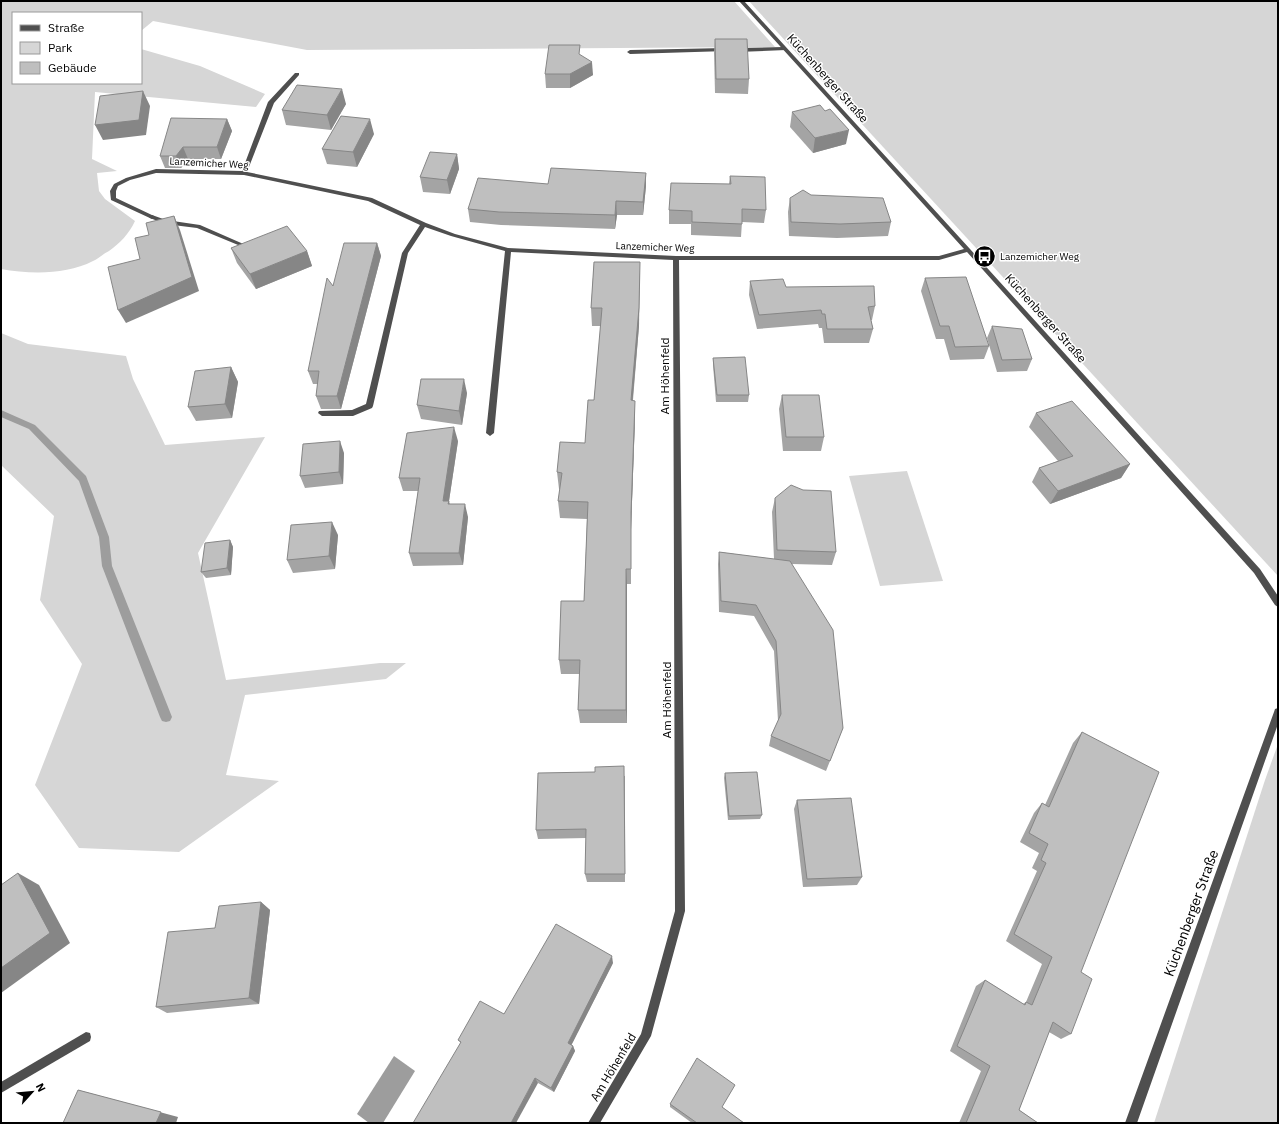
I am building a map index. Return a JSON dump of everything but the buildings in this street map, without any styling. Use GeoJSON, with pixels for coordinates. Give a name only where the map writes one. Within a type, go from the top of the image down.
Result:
{"type":"FeatureCollection","features":[{"type":"Feature","properties":{"kind":"street","name":"Küchenberger Straße"},"geometry":{"type":"LineString","coordinates":[[742,1],[784,50],[968,250],[1257,571],[1278,603]]}},
{"type":"Feature","properties":{"kind":"street"},"geometry":{"type":"LineString","coordinates":[[630,52],[784,50]]}},
{"type":"Feature","properties":{"kind":"street"},"geometry":{"type":"LineString","coordinates":[[244,173],[271,102],[297,74]]}},
{"type":"Feature","properties":{"kind":"street","name":"Lanzemicher Weg"},"geometry":{"type":"LineString","coordinates":[[245,246],[198,226],[165,222],[113,199],[116,185],[128,179],[156,171],[244,173],[370,199],[452,235],[508,250],[676,258],[938,258],[968,250]]}},
{"type":"Feature","properties":{"kind":"street"},"geometry":{"type":"LineString","coordinates":[[322,413],[353,413],[369,406],[405,253],[424,224]]}},
{"type":"Feature","properties":{"kind":"street"},"geometry":{"type":"LineString","coordinates":[[490,432],[508,250]]}},
{"type":"Feature","properties":{"kind":"street","name":"Am Höhenfeld"},"geometry":{"type":"LineString","coordinates":[[594,1123],[646,1036],[680,911],[676,258]]}},
{"type":"Feature","properties":{"kind":"street","name":"Küchenberger Straße"},"geometry":{"type":"LineString","coordinates":[[1131,1123],[1278,712]]}},
{"type":"Feature","properties":{"kind":"street"},"geometry":{"type":"LineString","coordinates":[[1,1088],[86,1037]]}},
{"type":"Feature","properties":{"kind":"green space"},"geometry":{"type":"Polygon","coordinates":[[[1,1],[734,1],[775,47],[307,50],[153,21],[142,30],[142,12],[12,12],[12,84],[142,84],[142,49],[200,66],[265,94],[256,107],[95,92],[92,159],[117,171],[97,173],[99,191],[105,199],[135,221],[127,234],[109,251],[82,266],[48,272],[24,272],[1,269],[1,1]]]}},
{"type":"Feature","properties":{"kind":"green space"},"geometry":{"type":"Polygon","coordinates":[[[749,1],[1278,1],[1278,576],[757,10],[749,1]]]}},
{"type":"Feature","properties":{"kind":"green space"},"geometry":{"type":"Polygon","coordinates":[[[1,333],[28,344],[126,356],[133,379],[165,445],[265,437],[198,553],[226,680],[380,663],[406,663],[386,679],[245,695],[226,775],[279,781],[179,852],[79,848],[35,785],[82,664],[40,600],[54,516],[1,465],[1,333]]]}},
{"type":"Feature","properties":{"kind":"green space"},"geometry":{"type":"Polygon","coordinates":[[[907,471],[943,581],[880,586],[849,476],[907,471]]]}},
{"type":"Feature","properties":{"kind":"green space"},"geometry":{"type":"Polygon","coordinates":[[[1278,744],[1278,1123],[1154,1123],[1265,780],[1278,744]]]}},
{"type":"Feature","properties":{"kind":"shaded area"},"geometry":{"type":"Polygon","coordinates":[[[394,1056],[415,1071],[383,1123],[369,1123],[357,1114],[394,1056]]]}},
{"type":"Feature","properties":{"kind":"waterway"},"geometry":{"type":"LineString","coordinates":[[1,413],[32,427],[83,479],[104,537],[107,566],[166,717]]}},
{"type":"Feature","properties":{"kind":"place","name":"Lanzemicher Weg"},"geometry":{"type":"Point","coordinates":[985,256]}}]}
